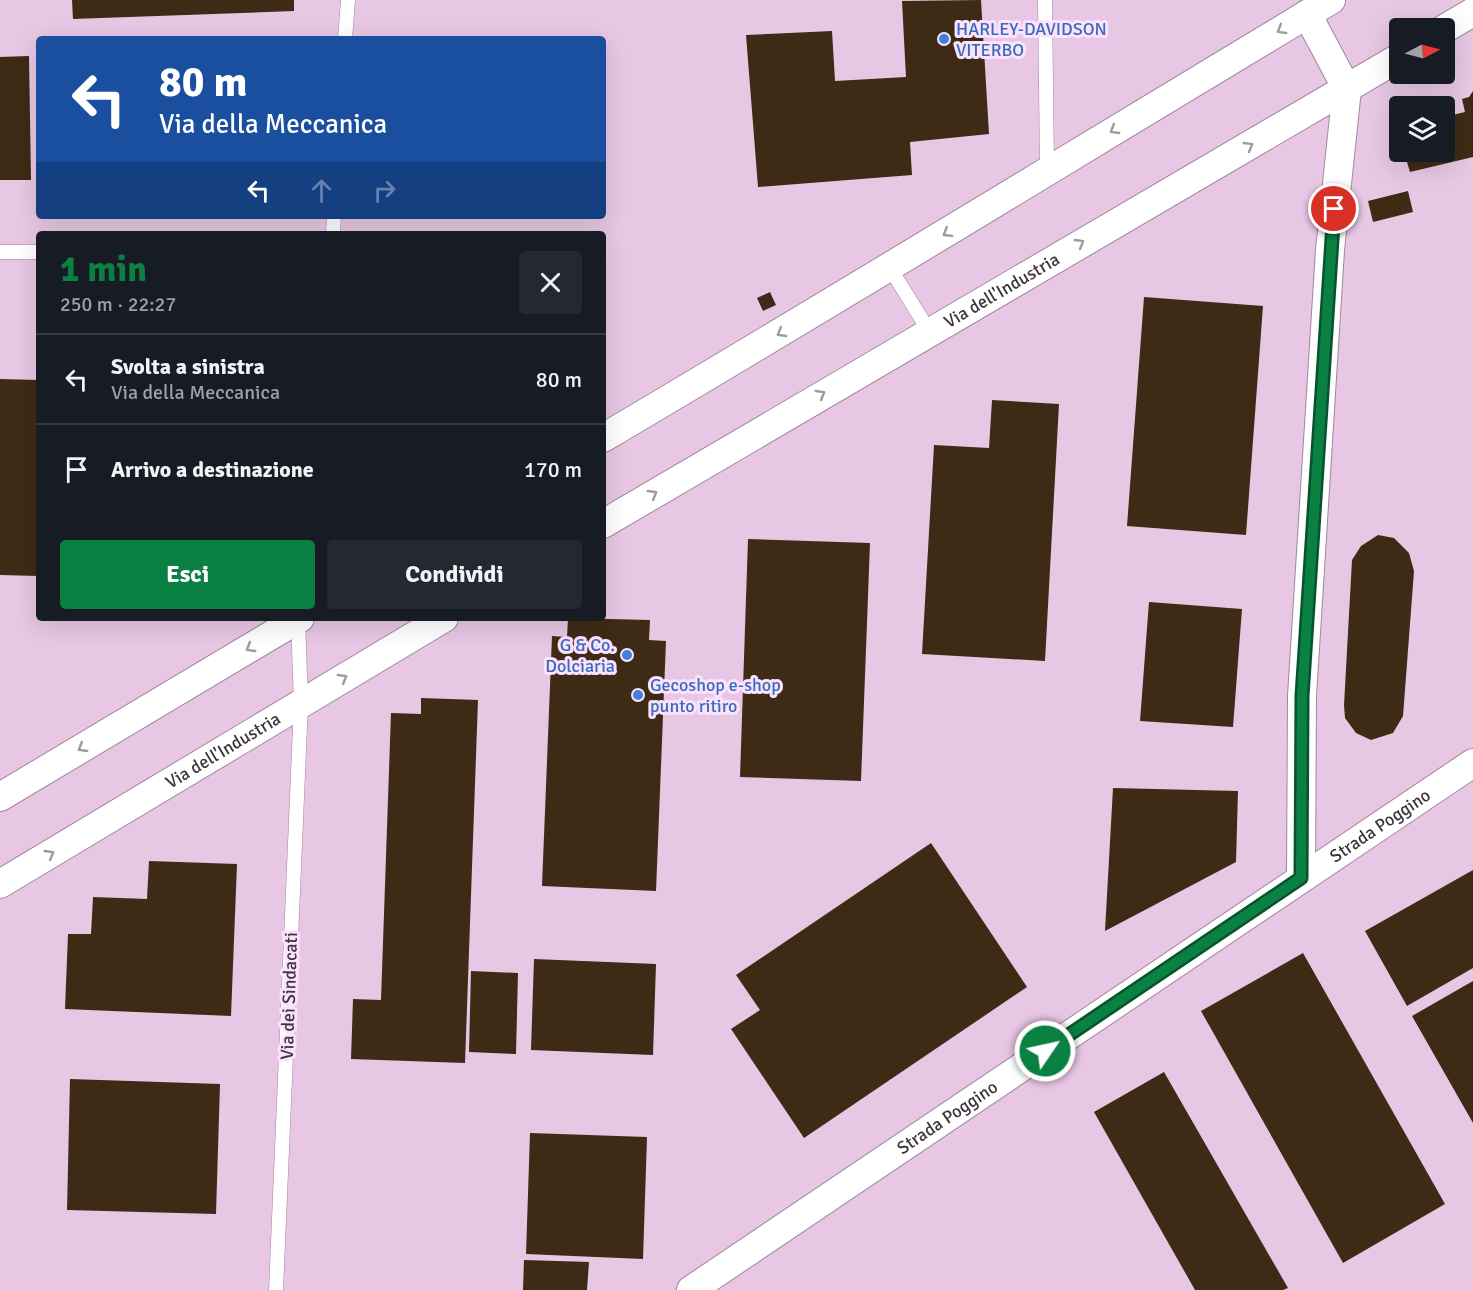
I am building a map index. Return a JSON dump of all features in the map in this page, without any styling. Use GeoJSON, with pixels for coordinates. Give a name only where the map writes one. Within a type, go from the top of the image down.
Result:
{"type":"FeatureCollection","features":[{"type":"Feature","properties":{"kind":"street"},"geometry":{"type":"LineString","coordinates":[[606,436],[890,268],[1047,170],[1319,7],[1347,89],[1330,250],[1302,696],[1301,878]]}},
{"type":"Feature","properties":{"kind":"street"},"geometry":{"type":"LineString","coordinates":[[1455,23],[1473,12]]}},
{"type":"Feature","properties":{"kind":"street","name":"Via dell'Industria"},"geometry":{"type":"LineString","coordinates":[[606,522],[928,331],[1389,64]]}},
{"type":"Feature","properties":{"kind":"street"},"geometry":{"type":"LineString","coordinates":[[0,797],[296,621]]}},
{"type":"Feature","properties":{"kind":"street","name":"Via dell'Industria"},"geometry":{"type":"LineString","coordinates":[[0,884],[439,621]]}},
{"type":"Feature","properties":{"kind":"street","name":"Strada Poggino"},"geometry":{"type":"LineString","coordinates":[[691,1290],[1473,763]]}},
{"type":"Feature","properties":{"kind":"lane"},"geometry":{"type":"LineString","coordinates":[[345,36],[348,0]]}},
{"type":"Feature","properties":{"kind":"lane"},"geometry":{"type":"LineString","coordinates":[[1045,0],[1047,170]]}},
{"type":"Feature","properties":{"kind":"lane"},"geometry":{"type":"LineString","coordinates":[[0,252],[36,252]]}},
{"type":"Feature","properties":{"kind":"lane"},"geometry":{"type":"LineString","coordinates":[[890,268],[928,331]]}},
{"type":"Feature","properties":{"kind":"lane","name":"Via dei Sindacati"},"geometry":{"type":"LineString","coordinates":[[276,1290],[301,703],[299,621]]}},
{"type":"Feature","properties":{"kind":"shaded area"},"geometry":{"type":"Polygon","coordinates":[[[0,0],[1473,0],[1473,1290],[0,1290],[0,0]]]}},
{"type":"Feature","properties":{"kind":"building"},"geometry":{"type":"Polygon","coordinates":[[[72,0],[294,0],[294,11],[73,19],[72,0]]]}},
{"type":"Feature","properties":{"kind":"building"},"geometry":{"type":"Polygon","coordinates":[[[981,0],[989,134],[910,142],[912,175],[758,187],[746,35],[832,31],[835,81],[906,77],[902,1],[981,0]]]}},
{"type":"Feature","properties":{"kind":"building"},"geometry":{"type":"Polygon","coordinates":[[[29,56],[31,180],[0,180],[0,57],[29,56]]]}},
{"type":"Feature","properties":{"kind":"building"},"geometry":{"type":"Polygon","coordinates":[[[1473,91],[1473,157],[1455,161],[1455,114],[1465,112],[1462,99],[1469,97],[1473,91]]]}},
{"type":"Feature","properties":{"kind":"building"},"geometry":{"type":"Polygon","coordinates":[[[1407,162],[1452,162],[1410,172],[1407,162]]]}},
{"type":"Feature","properties":{"kind":"building"},"geometry":{"type":"Polygon","coordinates":[[[1408,191],[1413,212],[1373,222],[1368,201],[1408,191]]]}},
{"type":"Feature","properties":{"kind":"building"},"geometry":{"type":"Polygon","coordinates":[[[770,292],[776,305],[763,311],[757,298],[770,292]]]}},
{"type":"Feature","properties":{"kind":"building"},"geometry":{"type":"Polygon","coordinates":[[[1144,297],[1263,306],[1246,535],[1127,526],[1144,297]]]}},
{"type":"Feature","properties":{"kind":"building"},"geometry":{"type":"Polygon","coordinates":[[[0,379],[36,380],[36,576],[0,575],[0,379]]]}},
{"type":"Feature","properties":{"kind":"building"},"geometry":{"type":"Polygon","coordinates":[[[992,400],[1059,404],[1045,661],[922,654],[934,445],[989,448],[992,400]]]}},
{"type":"Feature","properties":{"kind":"building"},"geometry":{"type":"Polygon","coordinates":[[[1378,535],[1394,538],[1409,553],[1414,571],[1403,716],[1393,733],[1371,740],[1356,733],[1345,718],[1344,705],[1352,560],[1361,546],[1378,535]]]}},
{"type":"Feature","properties":{"kind":"building"},"geometry":{"type":"Polygon","coordinates":[[[748,539],[870,543],[861,781],[740,777],[748,539]]]}},
{"type":"Feature","properties":{"kind":"building"},"geometry":{"type":"Polygon","coordinates":[[[1149,602],[1242,609],[1233,727],[1140,721],[1149,602]]]}},
{"type":"Feature","properties":{"kind":"building"},"geometry":{"type":"Polygon","coordinates":[[[650,620],[649,640],[666,641],[656,891],[542,886],[552,636],[567,637],[568,621],[650,620]]]}},
{"type":"Feature","properties":{"kind":"building"},"geometry":{"type":"Polygon","coordinates":[[[421,698],[478,700],[465,1063],[351,1059],[353,999],[381,1000],[391,713],[421,714],[421,698]]]}},
{"type":"Feature","properties":{"kind":"building"},"geometry":{"type":"Polygon","coordinates":[[[1113,788],[1238,791],[1236,862],[1105,931],[1113,788]]]}},
{"type":"Feature","properties":{"kind":"building"},"geometry":{"type":"Polygon","coordinates":[[[931,843],[1027,987],[804,1138],[731,1029],[760,1010],[736,975],[931,843]]]}},
{"type":"Feature","properties":{"kind":"building"},"geometry":{"type":"Polygon","coordinates":[[[149,861],[237,864],[231,1016],[65,1009],[68,934],[91,934],[93,897],[147,899],[149,861]]]}},
{"type":"Feature","properties":{"kind":"building"},"geometry":{"type":"Polygon","coordinates":[[[1473,870],[1473,968],[1407,1006],[1365,931],[1473,870]]]}},
{"type":"Feature","properties":{"kind":"building"},"geometry":{"type":"Polygon","coordinates":[[[1303,953],[1445,1204],[1343,1263],[1201,1011],[1303,953]]]}},
{"type":"Feature","properties":{"kind":"building"},"geometry":{"type":"Polygon","coordinates":[[[534,959],[656,964],[653,1055],[531,1050],[534,959]]]}},
{"type":"Feature","properties":{"kind":"building"},"geometry":{"type":"Polygon","coordinates":[[[471,971],[518,973],[516,1054],[469,1052],[471,971]]]}},
{"type":"Feature","properties":{"kind":"building"},"geometry":{"type":"Polygon","coordinates":[[[1473,981],[1473,1123],[1412,1016],[1473,981]]]}},
{"type":"Feature","properties":{"kind":"building"},"geometry":{"type":"Polygon","coordinates":[[[1164,1072],[1288,1288],[1283,1290],[1195,1290],[1094,1112],[1164,1072]]]}},
{"type":"Feature","properties":{"kind":"building"},"geometry":{"type":"Polygon","coordinates":[[[70,1079],[220,1084],[216,1214],[67,1210],[70,1079]]]}},
{"type":"Feature","properties":{"kind":"building"},"geometry":{"type":"Polygon","coordinates":[[[530,1133],[647,1137],[643,1259],[526,1254],[530,1133]]]}},
{"type":"Feature","properties":{"kind":"building"},"geometry":{"type":"Polygon","coordinates":[[[524,1260],[589,1262],[587,1290],[523,1290],[524,1260]]]}},
{"type":"Feature","properties":{"kind":"place","name":"HARLEY-DAVIDSON VITERBO"},"geometry":{"type":"Point","coordinates":[944,39]}},
{"type":"Feature","properties":{"kind":"place","name":"G & Co. Dolciaria"},"geometry":{"type":"Point","coordinates":[627,655]}},
{"type":"Feature","properties":{"kind":"place","name":"Gecoshop e-shop punto ritiro"},"geometry":{"type":"Point","coordinates":[638,695]}},
{"type":"Feature","properties":{"kind":"route"},"geometry":{"type":"LineString","coordinates":[[1045,1051],[1301,878],[1302,696],[1334,209]]}}]}
